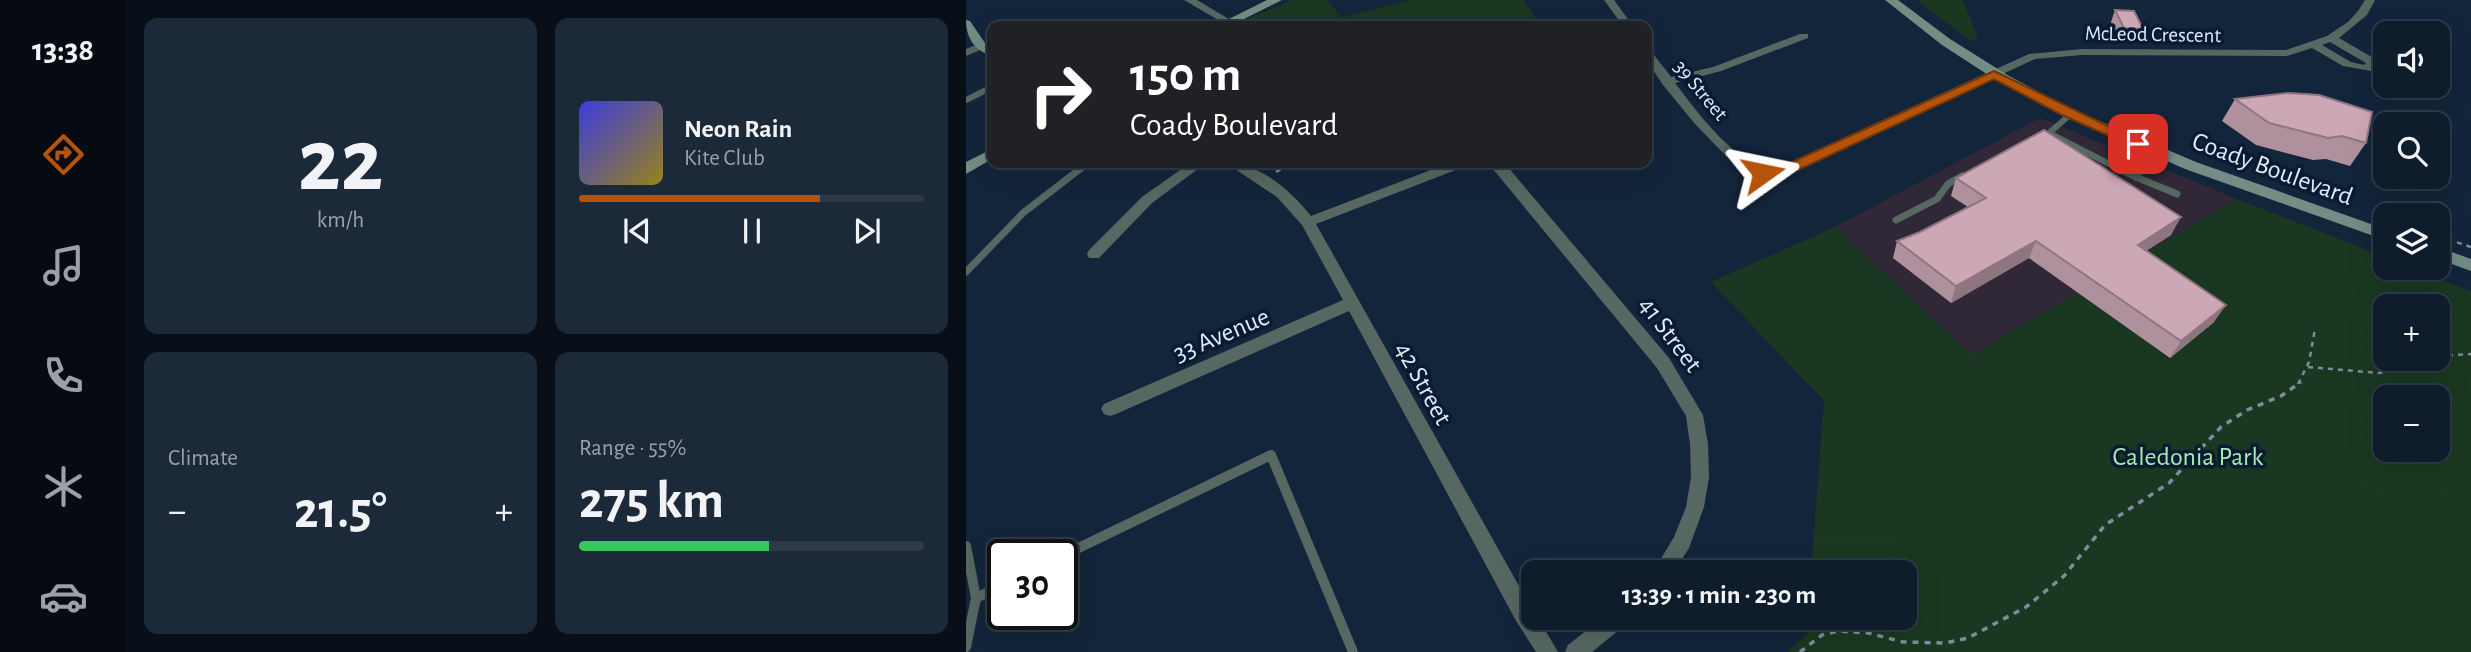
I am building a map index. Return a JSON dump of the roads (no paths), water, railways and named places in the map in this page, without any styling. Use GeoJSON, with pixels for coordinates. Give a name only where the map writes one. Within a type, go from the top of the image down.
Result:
{"type":"FeatureCollection","features":[{"type":"Feature","properties":{"kind":"main road"},"geometry":{"type":"LineString","coordinates":[[1231,21],[1276,0]]}},
{"type":"Feature","properties":{"kind":"main road","name":"Coady Boulevard"},"geometry":{"type":"LineString","coordinates":[[1891,0],[1948,45],[1994,75],[2071,114],[2155,151],[2373,231]]}},
{"type":"Feature","properties":{"kind":"main road"},"geometry":{"type":"LineString","coordinates":[[966,24],[987,49]]}},
{"type":"Feature","properties":{"kind":"main road"},"geometry":{"type":"LineString","coordinates":[[966,169],[987,156]]}},
{"type":"Feature","properties":{"kind":"main road"},"geometry":{"type":"LineString","coordinates":[[2450,257],[2471,265]]}},
{"type":"Feature","properties":{"kind":"street"},"geometry":{"type":"LineString","coordinates":[[1189,0],[1220,21]]}},
{"type":"Feature","properties":{"kind":"street"},"geometry":{"type":"LineString","coordinates":[[1609,0],[1624,21]]}},
{"type":"Feature","properties":{"kind":"street","name":"McLeod Crescent"},"geometry":{"type":"LineString","coordinates":[[1994,75],[2033,57],[2082,52],[2268,55],[2315,45],[2331,38],[2352,24],[2363,13],[2370,0]]}},
{"type":"Feature","properties":{"kind":"street"},"geometry":{"type":"LineString","coordinates":[[1667,82],[1717,69],[1804,36]]}},
{"type":"Feature","properties":{"kind":"street"},"geometry":{"type":"LineString","coordinates":[[2315,45],[2356,68],[2367,69],[2372,66],[2373,62],[2367,57],[2331,38]]}},
{"type":"Feature","properties":{"kind":"street"},"geometry":{"type":"LineString","coordinates":[[966,53],[987,49]]}},
{"type":"Feature","properties":{"kind":"street","name":"39 Street"},"geometry":{"type":"LineString","coordinates":[[1652,60],[1712,134],[1743,162],[1763,173],[1794,167],[1994,75]]}},
{"type":"Feature","properties":{"kind":"street"},"geometry":{"type":"LineString","coordinates":[[1094,254],[1147,200],[1192,168]]}},
{"type":"Feature","properties":{"kind":"street","name":"42 Street"},"geometry":{"type":"LineString","coordinates":[[1242,168],[1274,185],[1308,222],[1522,612],[1548,652]]}},
{"type":"Feature","properties":{"kind":"street"},"geometry":{"type":"LineString","coordinates":[[1308,222],[1448,168]]}},
{"type":"Feature","properties":{"kind":"street","name":"41 Street"},"geometry":{"type":"LineString","coordinates":[[1501,168],[1663,363],[1694,415],[1699,444],[1700,477],[1695,507],[1682,542],[1671,560]]}},
{"type":"Feature","properties":{"kind":"street","name":"33 Avenue"},"geometry":{"type":"LineString","coordinates":[[1110,409],[1352,303]]}},
{"type":"Feature","properties":{"kind":"street"},"geometry":{"type":"LineString","coordinates":[[1575,652],[1603,630]]}},
{"type":"Feature","properties":{"kind":"lane"},"geometry":{"type":"LineString","coordinates":[[966,100],[987,90]]}},
{"type":"Feature","properties":{"kind":"lane"},"geometry":{"type":"LineString","coordinates":[[2039,138],[2071,114]]}},
{"type":"Feature","properties":{"kind":"lane"},"geometry":{"type":"LineString","coordinates":[[2049,133],[2136,177],[2177,194]]}},
{"type":"Feature","properties":{"kind":"lane"},"geometry":{"type":"LineString","coordinates":[[2136,177],[2155,151]]}},
{"type":"Feature","properties":{"kind":"lane"},"geometry":{"type":"LineString","coordinates":[[966,272],[990,243],[1046,192],[1082,168]]}},
{"type":"Feature","properties":{"kind":"lane"},"geometry":{"type":"LineString","coordinates":[[1896,220],[1937,199],[1948,184],[1972,171]]}},
{"type":"Feature","properties":{"kind":"lane"},"geometry":{"type":"LineString","coordinates":[[1078,548],[1271,454],[1353,652]]}},
{"type":"Feature","properties":{"kind":"lane"},"geometry":{"type":"LineString","coordinates":[[966,546],[976,598],[966,647]]}},
{"type":"Feature","properties":{"kind":"lane"},"geometry":{"type":"LineString","coordinates":[[976,598],[987,593]]}},
{"type":"Feature","properties":{"kind":"park label","name":"Caledonia Park"},"geometry":{"type":"Point","coordinates":[2188,456]}}]}
